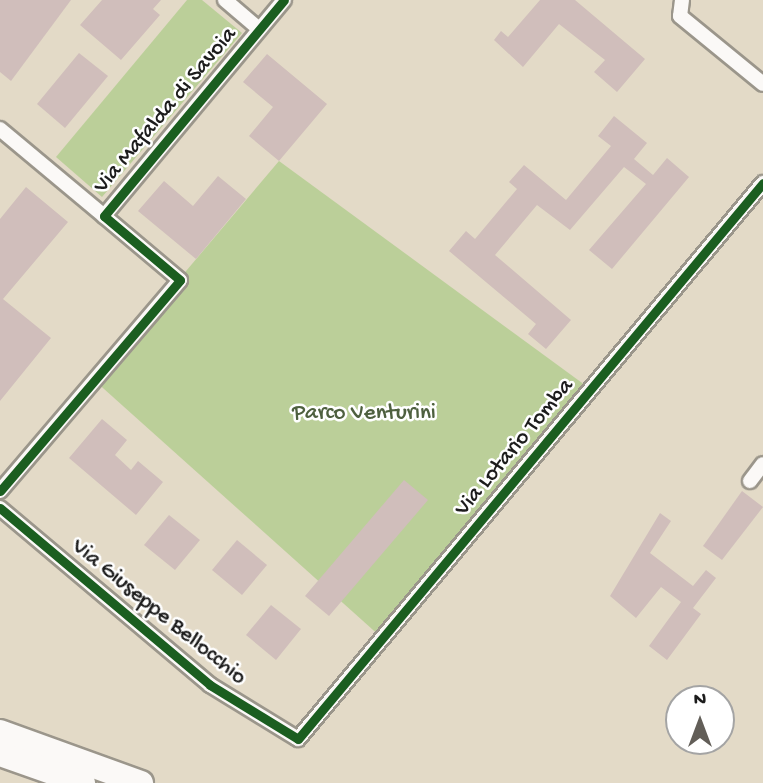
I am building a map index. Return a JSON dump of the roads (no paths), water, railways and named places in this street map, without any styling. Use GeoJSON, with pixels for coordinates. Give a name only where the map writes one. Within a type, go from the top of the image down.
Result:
{"type":"FeatureCollection","features":[{"type":"Feature","properties":{"kind":"highway"},"geometry":{"type":"LineString","coordinates":[[0,732],[141,783]]}},
{"type":"Feature","properties":{"kind":"highway"},"geometry":{"type":"LineString","coordinates":[[0,754],[83,783]]}},
{"type":"Feature","properties":{"kind":"street"},"geometry":{"type":"LineString","coordinates":[[225,0],[259,29]]}},
{"type":"Feature","properties":{"kind":"street","name":"Via Mafalda di Savoia"},"geometry":{"type":"LineString","coordinates":[[0,491],[180,280],[104,216],[284,0]]}},
{"type":"Feature","properties":{"kind":"street"},"geometry":{"type":"LineString","coordinates":[[682,0],[681,16],[763,84]]}},
{"type":"Feature","properties":{"kind":"street"},"geometry":{"type":"LineString","coordinates":[[0,129],[104,216]]}},
{"type":"Feature","properties":{"kind":"street","name":"Via Lotario Tomba"},"geometry":{"type":"LineString","coordinates":[[298,739],[763,183]]}},
{"type":"Feature","properties":{"kind":"street"},"geometry":{"type":"LineString","coordinates":[[750,481],[763,464]]}},
{"type":"Feature","properties":{"kind":"street","name":"Via Giuseppe Bellocchio"},"geometry":{"type":"LineString","coordinates":[[0,508],[211,685],[298,739]]}},
{"type":"Feature","properties":{"kind":"park label","name":"Parco Venturini"},"geometry":{"type":"Point","coordinates":[364,414]}}]}
